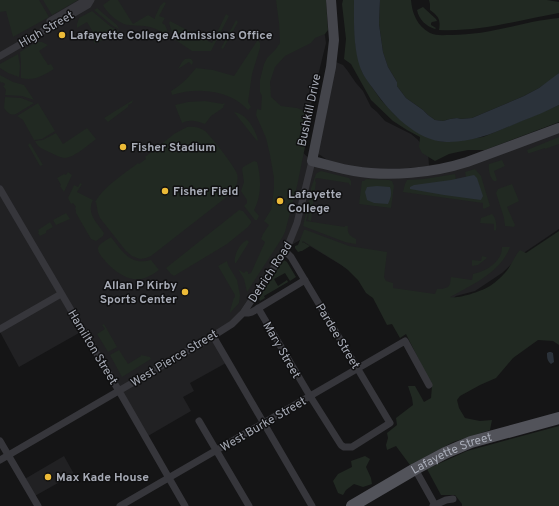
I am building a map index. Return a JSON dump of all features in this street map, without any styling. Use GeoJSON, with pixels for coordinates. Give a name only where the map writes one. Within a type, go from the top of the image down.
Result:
{"type":"FeatureCollection","features":[{"type":"Feature","properties":{"kind":"main road","name":"Lafayette Street"},"geometry":{"type":"LineString","coordinates":[[352,506],[445,453],[471,442],[559,418]]}},
{"type":"Feature","properties":{"kind":"street","name":"High Street"},"geometry":{"type":"LineString","coordinates":[[0,51],[86,0],[91,0]]}},
{"type":"Feature","properties":{"kind":"street","name":"High Street"},"geometry":{"type":"LineString","coordinates":[[0,56],[88,5],[91,0]]}},
{"type":"Feature","properties":{"kind":"street","name":"Bushkill Drive"},"geometry":{"type":"LineString","coordinates":[[331,0],[334,40],[331,68],[312,161],[348,170],[368,173],[393,174],[422,171],[467,162],[559,128]]}},
{"type":"Feature","properties":{"kind":"street","name":"Detrich Road"},"geometry":{"type":"LineString","coordinates":[[243,313],[290,243],[297,223],[312,161]]}},
{"type":"Feature","properties":{"kind":"street","name":"Hamilton Street"},"geometry":{"type":"LineString","coordinates":[[0,189],[3,201],[119,391],[185,506]]}},
{"type":"Feature","properties":{"kind":"street","name":"Pardee Street"},"geometry":{"type":"LineString","coordinates":[[285,251],[291,257],[390,423]]}},
{"type":"Feature","properties":{"kind":"street","name":"West Pierce Street"},"geometry":{"type":"LineString","coordinates":[[0,460],[213,336],[232,324],[243,313],[248,313],[258,308],[305,280]]}},
{"type":"Feature","properties":{"kind":"street"},"geometry":{"type":"LineString","coordinates":[[0,329],[61,294]]}},
{"type":"Feature","properties":{"kind":"street","name":"Mary Street"},"geometry":{"type":"LineString","coordinates":[[258,308],[341,445],[344,447],[352,447],[390,423]]}},
{"type":"Feature","properties":{"kind":"street"},"geometry":{"type":"LineString","coordinates":[[213,336],[312,506]]}},
{"type":"Feature","properties":{"kind":"street","name":"West Burke Street"},"geometry":{"type":"LineString","coordinates":[[120,506],[405,341],[429,385]]}},
{"type":"Feature","properties":{"kind":"street"},"geometry":{"type":"LineString","coordinates":[[199,421],[249,506]]}},
{"type":"Feature","properties":{"kind":"street"},"geometry":{"type":"LineString","coordinates":[[0,441],[38,506]]}},
{"type":"Feature","properties":{"kind":"street"},"geometry":{"type":"LineString","coordinates":[[415,469],[434,505],[453,499]]}},
{"type":"Feature","properties":{"kind":"shaded area","name":"Lafayette College"},"geometry":{"type":"Polygon","coordinates":[[[0,0],[320,0],[326,43],[301,151],[312,161],[353,171],[453,166],[559,128],[559,229],[522,254],[502,273],[475,291],[456,296],[421,326],[404,335],[383,288],[356,274],[300,240],[283,250],[232,321],[210,335],[226,363],[190,383],[194,391],[183,397],[191,411],[148,436],[86,329],[19,367],[0,332],[0,0]]]}},
{"type":"Feature","properties":{"kind":"shaded area"},"geometry":{"type":"Polygon","coordinates":[[[0,0],[39,0],[49,17],[13,37],[6,11],[0,12],[0,0]]]}},
{"type":"Feature","properties":{"kind":"shaded area"},"geometry":{"type":"Polygon","coordinates":[[[43,0],[78,0],[52,15],[43,0]]]}},
{"type":"Feature","properties":{"kind":"shaded area"},"geometry":{"type":"Polygon","coordinates":[[[110,0],[118,0],[133,24],[148,15],[155,19],[160,6],[164,2],[166,3],[159,16],[165,18],[162,23],[165,25],[170,37],[150,27],[125,24],[118,21],[103,5],[110,0]]]}},
{"type":"Feature","properties":{"kind":"shaded area"},"geometry":{"type":"Polygon","coordinates":[[[276,0],[326,0],[328,30],[325,34],[315,38],[311,43],[285,56],[275,67],[270,82],[271,97],[281,106],[297,108],[305,111],[309,119],[297,186],[285,232],[247,292],[244,279],[238,269],[244,273],[246,271],[248,274],[251,273],[265,242],[261,239],[269,225],[264,221],[271,210],[274,187],[274,178],[266,138],[256,115],[257,109],[261,110],[262,96],[260,92],[260,80],[264,64],[267,58],[280,43],[276,0]]]}},
{"type":"Feature","properties":{"kind":"shaded area"},"geometry":{"type":"Polygon","coordinates":[[[343,0],[354,0],[356,48],[362,72],[381,100],[396,116],[419,133],[438,141],[446,142],[483,137],[559,105],[559,122],[485,150],[468,150],[458,152],[449,154],[435,161],[422,153],[419,147],[420,137],[393,121],[371,100],[351,64],[344,59],[346,39],[342,4],[343,0]]]}},
{"type":"Feature","properties":{"kind":"shaded area"},"geometry":{"type":"Polygon","coordinates":[[[354,0],[380,0],[379,24],[383,52],[388,67],[397,82],[397,86],[406,98],[435,120],[443,121],[457,118],[472,118],[524,96],[539,88],[559,73],[559,105],[486,136],[466,141],[446,142],[425,137],[405,124],[388,108],[380,99],[363,73],[360,67],[355,42],[354,0]]]}},
{"type":"Feature","properties":{"kind":"shaded area"},"geometry":{"type":"Polygon","coordinates":[[[380,0],[411,0],[416,19],[425,30],[437,35],[461,35],[559,18],[559,73],[539,88],[524,96],[472,118],[457,118],[443,121],[435,120],[406,98],[397,86],[397,82],[388,67],[383,52],[379,24],[380,0]]]}},
{"type":"Feature","properties":{"kind":"shaded area"},"geometry":{"type":"Polygon","coordinates":[[[429,0],[547,0],[559,2],[559,13],[485,27],[439,30],[439,20],[430,10],[429,0]]]}},
{"type":"Feature","properties":{"kind":"shaded area"},"geometry":{"type":"Polygon","coordinates":[[[423,7],[436,19],[437,21],[431,23],[431,25],[436,28],[435,29],[426,24],[419,17],[417,10],[423,7]]]}},
{"type":"Feature","properties":{"kind":"shaded area"},"geometry":{"type":"Polygon","coordinates":[[[97,8],[117,25],[119,29],[113,26],[94,10],[97,8]]]}},
{"type":"Feature","properties":{"kind":"shaded area"},"geometry":{"type":"Polygon","coordinates":[[[92,11],[110,26],[119,31],[95,44],[92,39],[96,37],[87,22],[77,28],[79,18],[92,11]]]}},
{"type":"Feature","properties":{"kind":"shaded area"},"geometry":{"type":"Polygon","coordinates":[[[226,14],[229,16],[211,51],[192,51],[174,39],[169,23],[170,21],[212,43],[226,14]]]}},
{"type":"Feature","properties":{"kind":"shaded area"},"geometry":{"type":"Polygon","coordinates":[[[236,20],[238,22],[223,49],[221,48],[236,20]]]}},
{"type":"Feature","properties":{"kind":"shaded area"},"geometry":{"type":"Polygon","coordinates":[[[258,40],[260,43],[260,48],[252,74],[248,102],[251,107],[248,110],[233,98],[216,92],[194,91],[172,95],[171,91],[185,81],[196,68],[213,70],[234,76],[258,40]]]}},
{"type":"Feature","properties":{"kind":"shaded area"},"geometry":{"type":"Polygon","coordinates":[[[37,42],[42,42],[48,45],[39,51],[48,65],[51,64],[54,69],[42,76],[30,79],[21,78],[20,52],[37,42]]]}},
{"type":"Feature","properties":{"kind":"shaded area"},"geometry":{"type":"Polygon","coordinates":[[[18,54],[20,66],[19,77],[0,68],[0,64],[18,54]]]}},
{"type":"Feature","properties":{"kind":"shaded area"},"geometry":{"type":"Polygon","coordinates":[[[189,58],[192,60],[192,65],[189,62],[178,69],[182,62],[189,58]]]}},
{"type":"Feature","properties":{"kind":"shaded area"},"geometry":{"type":"Polygon","coordinates":[[[336,62],[343,65],[363,91],[371,107],[385,121],[411,134],[428,151],[429,166],[378,171],[332,163],[317,153],[336,62]]]}},
{"type":"Feature","properties":{"kind":"shaded area"},"geometry":{"type":"Polygon","coordinates":[[[0,75],[13,82],[24,85],[34,100],[22,96],[5,95],[6,90],[3,86],[5,84],[2,82],[1,83],[0,75]]]}},
{"type":"Feature","properties":{"kind":"shaded area"},"geometry":{"type":"Polygon","coordinates":[[[5,97],[21,98],[34,103],[16,114],[10,114],[4,108],[5,97]]]}},
{"type":"Feature","properties":{"kind":"shaded area"},"geometry":{"type":"Polygon","coordinates":[[[133,100],[128,107],[108,122],[104,118],[133,100]]]}},
{"type":"Feature","properties":{"kind":"shaded area"},"geometry":{"type":"Polygon","coordinates":[[[205,101],[225,104],[223,106],[224,107],[211,116],[205,124],[194,121],[182,123],[175,105],[188,102],[205,101]]]}},
{"type":"Feature","properties":{"kind":"shaded area"},"geometry":{"type":"Polygon","coordinates":[[[38,103],[55,131],[42,139],[34,140],[23,120],[17,116],[38,103]]]}},
{"type":"Feature","properties":{"kind":"shaded area"},"geometry":{"type":"Polygon","coordinates":[[[234,112],[239,113],[247,119],[253,127],[257,136],[257,141],[234,112]]]}},
{"type":"Feature","properties":{"kind":"shaded area","name":"Fisher Field"},"geometry":{"type":"Polygon","coordinates":[[[187,127],[196,127],[203,130],[217,145],[236,171],[238,176],[235,188],[233,192],[151,256],[140,259],[132,256],[126,251],[100,218],[95,202],[99,196],[115,181],[138,163],[139,164],[146,159],[145,157],[174,134],[187,127]]]}},
{"type":"Feature","properties":{"kind":"shaded area"},"geometry":{"type":"Polygon","coordinates":[[[87,128],[96,139],[81,151],[64,158],[43,149],[35,141],[43,140],[56,133],[63,144],[87,128]]]}},
{"type":"Feature","properties":{"kind":"shaded area"},"geometry":{"type":"Polygon","coordinates":[[[559,137],[559,144],[528,153],[527,150],[559,137]]]}},
{"type":"Feature","properties":{"kind":"shaded area"},"geometry":{"type":"Polygon","coordinates":[[[30,143],[43,165],[40,166],[28,145],[30,143]]]}},
{"type":"Feature","properties":{"kind":"shaded area"},"geometry":{"type":"Polygon","coordinates":[[[502,160],[505,166],[494,171],[497,180],[494,181],[491,178],[489,164],[502,160]]]}},
{"type":"Feature","properties":{"kind":"shaded area"},"geometry":{"type":"Polygon","coordinates":[[[254,161],[257,162],[260,180],[260,192],[254,210],[259,216],[257,220],[255,220],[244,206],[247,203],[247,200],[241,191],[244,182],[242,169],[254,161]]]}},
{"type":"Feature","properties":{"kind":"shaded area"},"geometry":{"type":"Polygon","coordinates":[[[475,169],[481,176],[490,206],[484,209],[483,203],[403,192],[407,180],[455,174],[456,179],[466,177],[465,172],[475,169]]]}},
{"type":"Feature","properties":{"kind":"shaded area"},"geometry":{"type":"Polygon","coordinates":[[[321,171],[349,178],[351,181],[351,186],[349,183],[317,178],[315,179],[314,196],[311,193],[311,188],[316,174],[321,171]]]}},
{"type":"Feature","properties":{"kind":"shaded area"},"geometry":{"type":"Polygon","coordinates":[[[68,172],[72,175],[64,192],[57,178],[64,174],[66,175],[68,172]]]}},
{"type":"Feature","properties":{"kind":"shaded area"},"geometry":{"type":"Polygon","coordinates":[[[474,175],[477,178],[483,196],[481,200],[410,189],[410,187],[414,185],[474,175]]]}},
{"type":"Feature","properties":{"kind":"shaded area"},"geometry":{"type":"Polygon","coordinates":[[[366,179],[392,181],[394,186],[391,208],[359,204],[362,181],[366,179]]]}},
{"type":"Feature","properties":{"kind":"shaded area"},"geometry":{"type":"Polygon","coordinates":[[[80,183],[82,184],[77,192],[93,200],[91,210],[93,218],[104,233],[103,236],[96,241],[91,239],[76,213],[76,207],[73,203],[71,204],[68,198],[74,185],[78,187],[80,183]]]}},
{"type":"Feature","properties":{"kind":"shaded area"},"geometry":{"type":"Polygon","coordinates":[[[512,184],[519,201],[507,207],[515,225],[514,227],[505,226],[496,193],[498,189],[512,184]]]}},
{"type":"Feature","properties":{"kind":"shaded area"},"geometry":{"type":"Polygon","coordinates":[[[367,187],[390,187],[391,196],[388,204],[374,203],[367,200],[365,192],[367,187]]]}},
{"type":"Feature","properties":{"kind":"shaded area"},"geometry":{"type":"Polygon","coordinates":[[[310,196],[314,198],[311,221],[308,220],[310,206],[306,221],[345,227],[348,226],[349,233],[356,239],[356,244],[345,242],[303,226],[310,196]]]}},
{"type":"Feature","properties":{"kind":"shaded area"},"geometry":{"type":"Polygon","coordinates":[[[239,210],[243,211],[251,221],[248,227],[227,244],[174,276],[171,274],[166,268],[239,210]]]}},
{"type":"Feature","properties":{"kind":"shaded area"},"geometry":{"type":"Polygon","coordinates":[[[66,213],[70,219],[56,225],[53,220],[66,213]]]}},
{"type":"Feature","properties":{"kind":"shaded area"},"geometry":{"type":"Polygon","coordinates":[[[492,214],[496,222],[495,231],[494,224],[480,223],[481,218],[492,214]]]}},
{"type":"Feature","properties":{"kind":"shaded area"},"geometry":{"type":"Polygon","coordinates":[[[50,222],[53,227],[40,236],[38,230],[50,222]]]}},
{"type":"Feature","properties":{"kind":"shaded area"},"geometry":{"type":"Polygon","coordinates":[[[304,230],[349,246],[387,252],[384,277],[386,281],[393,283],[393,288],[435,294],[437,289],[448,287],[451,277],[472,280],[473,274],[485,270],[498,260],[502,247],[510,247],[506,256],[493,271],[450,297],[459,297],[470,294],[490,286],[507,271],[520,250],[526,253],[559,231],[559,345],[553,341],[538,340],[513,358],[496,378],[460,396],[457,400],[459,408],[465,418],[480,421],[492,420],[490,430],[453,442],[410,465],[396,446],[387,450],[387,433],[397,425],[396,418],[413,405],[408,386],[415,386],[424,402],[431,398],[432,386],[406,334],[400,338],[392,324],[387,325],[373,298],[366,293],[358,280],[348,270],[303,241],[302,243],[303,242],[310,246],[298,252],[295,246],[298,245],[304,230]]]}},
{"type":"Feature","properties":{"kind":"shaded area"},"geometry":{"type":"Polygon","coordinates":[[[111,237],[127,256],[137,261],[151,260],[159,270],[145,278],[134,279],[124,276],[114,270],[98,251],[98,247],[111,237]]]}},
{"type":"Feature","properties":{"kind":"shaded area"},"geometry":{"type":"Polygon","coordinates":[[[247,240],[249,242],[235,263],[235,257],[238,250],[247,240]]]}},
{"type":"Feature","properties":{"kind":"shaded area"},"geometry":{"type":"Polygon","coordinates":[[[482,256],[487,258],[478,265],[472,266],[472,260],[481,261],[482,256]]]}},
{"type":"Feature","properties":{"kind":"shaded area"},"geometry":{"type":"Polygon","coordinates":[[[284,260],[287,262],[296,277],[290,281],[285,273],[274,279],[278,286],[287,280],[288,282],[264,296],[265,298],[260,301],[259,299],[262,292],[284,260]]]}},
{"type":"Feature","properties":{"kind":"shaded area"},"geometry":{"type":"Polygon","coordinates":[[[227,261],[237,280],[240,295],[239,303],[230,313],[235,295],[218,266],[227,261]]]}},
{"type":"Feature","properties":{"kind":"shaded area"},"geometry":{"type":"Polygon","coordinates":[[[104,324],[117,347],[108,352],[97,334],[105,329],[102,325],[104,324]]]}},
{"type":"Feature","properties":{"kind":"shaded area"},"geometry":{"type":"Polygon","coordinates":[[[119,350],[128,364],[141,355],[150,357],[151,359],[122,377],[110,355],[119,350]]]}},
{"type":"Feature","properties":{"kind":"shaded area"},"geometry":{"type":"Polygon","coordinates":[[[547,353],[553,353],[554,362],[551,364],[547,357],[547,353]]]}},
{"type":"Feature","properties":{"kind":"shaded area"},"geometry":{"type":"Polygon","coordinates":[[[559,426],[559,506],[462,506],[455,495],[441,495],[427,469],[467,451],[559,426]]]}},
{"type":"Feature","properties":{"kind":"shaded area","name":"Max Kade House"},"geometry":{"type":"Polygon","coordinates":[[[64,456],[74,474],[33,497],[23,480],[64,456]]]}},
{"type":"Feature","properties":{"kind":"shaded area"},"geometry":{"type":"Polygon","coordinates":[[[365,456],[370,459],[366,467],[372,484],[363,487],[354,484],[346,490],[343,495],[338,493],[333,481],[338,474],[352,467],[351,461],[365,456]]]}},
{"type":"Feature","properties":{"kind":"place","name":"Lafayette College Admissions Office"},"geometry":{"type":"Point","coordinates":[62,35]}},
{"type":"Feature","properties":{"kind":"place","name":"Fisher Stadium"},"geometry":{"type":"Point","coordinates":[123,147]}},
{"type":"Feature","properties":{"kind":"place","name":"Fisher Field"},"geometry":{"type":"Point","coordinates":[165,191]}},
{"type":"Feature","properties":{"kind":"place","name":"Lafayette College"},"geometry":{"type":"Point","coordinates":[280,201]}},
{"type":"Feature","properties":{"kind":"place","name":"Allan P Kirby Sports Center"},"geometry":{"type":"Point","coordinates":[185,292]}},
{"type":"Feature","properties":{"kind":"place","name":"Max Kade House"},"geometry":{"type":"Point","coordinates":[48,477]}}]}
